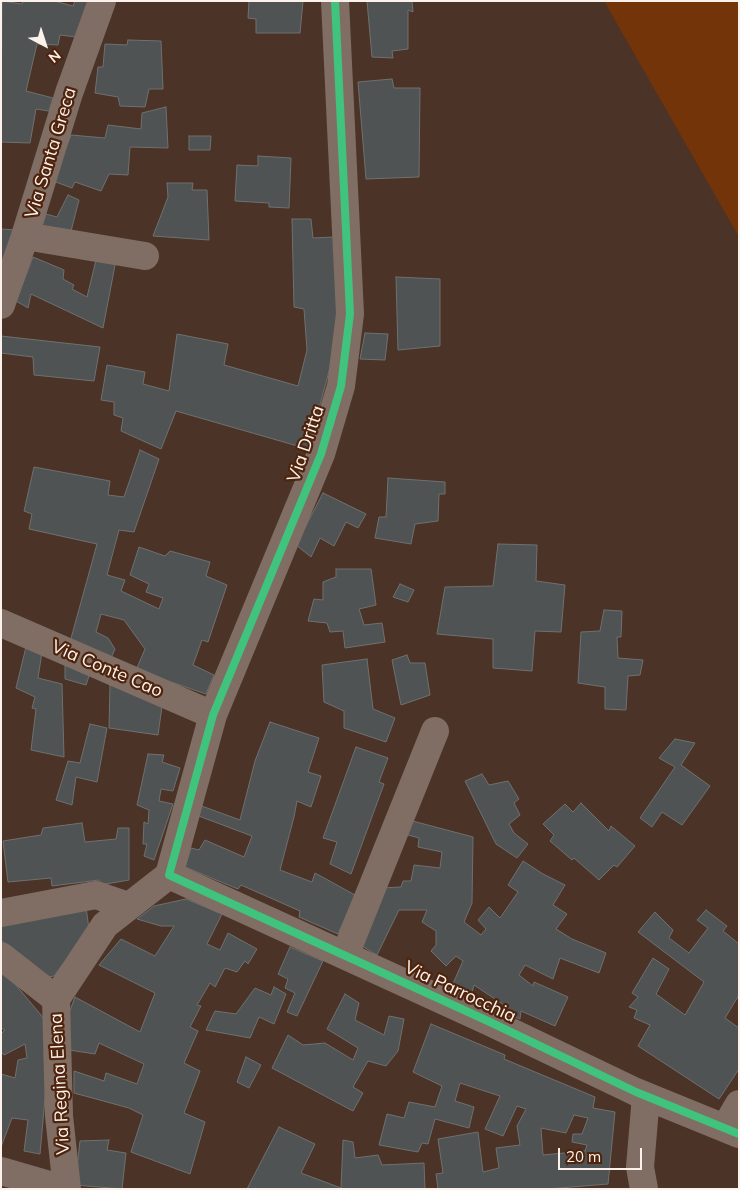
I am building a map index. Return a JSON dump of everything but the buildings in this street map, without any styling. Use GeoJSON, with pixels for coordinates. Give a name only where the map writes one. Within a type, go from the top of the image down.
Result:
{"type":"FeatureCollection","features":[{"type":"Feature","properties":{"kind":"street","name":"Via Santa Greca"},"geometry":{"type":"LineString","coordinates":[[1,304],[25,236],[69,92],[102,1]]}},
{"type":"Feature","properties":{"kind":"street","name":"Via Dritta"},"geometry":{"type":"LineString","coordinates":[[169,874],[213,715],[320,454],[341,386],[350,314],[335,1]]}},
{"type":"Feature","properties":{"kind":"street"},"geometry":{"type":"LineString","coordinates":[[25,236],[144,256]]}},
{"type":"Feature","properties":{"kind":"street","name":"Via Conte Cao"},"geometry":{"type":"LineString","coordinates":[[1,623],[213,715]]}},
{"type":"Feature","properties":{"kind":"street"},"geometry":{"type":"LineString","coordinates":[[344,955],[435,731]]}},
{"type":"Feature","properties":{"kind":"street","name":"Via Regina Elena"},"geometry":{"type":"LineString","coordinates":[[67,1189],[59,1116],[56,999],[105,925],[169,874]]}},
{"type":"Feature","properties":{"kind":"street","name":"Via Parrocchia"},"geometry":{"type":"LineString","coordinates":[[169,874],[646,1096],[732,1131]]}},
{"type":"Feature","properties":{"kind":"street"},"geometry":{"type":"LineString","coordinates":[[1,913],[96,894],[128,906]]}},
{"type":"Feature","properties":{"kind":"street"},"geometry":{"type":"LineString","coordinates":[[1,956],[56,999]]}},
{"type":"Feature","properties":{"kind":"street"},"geometry":{"type":"LineString","coordinates":[[644,1189],[640,1167],[646,1096]]}},
{"type":"Feature","properties":{"kind":"street"},"geometry":{"type":"LineString","coordinates":[[732,1131],[739,1104]]}},
{"type":"Feature","properties":{"kind":"street"},"geometry":{"type":"LineString","coordinates":[[1,1171],[63,1189]]}},
{"type":"Feature","properties":{"kind":"shaded area"},"geometry":{"type":"Polygon","coordinates":[[[604,1],[739,1],[739,237],[604,1]]]}},
{"type":"Feature","properties":{"kind":"cycle path"},"geometry":{"type":"LineString","coordinates":[[335,1],[350,314],[341,386],[321,454],[213,715],[169,875],[490,1022],[636,1092],[739,1134]]}}]}
